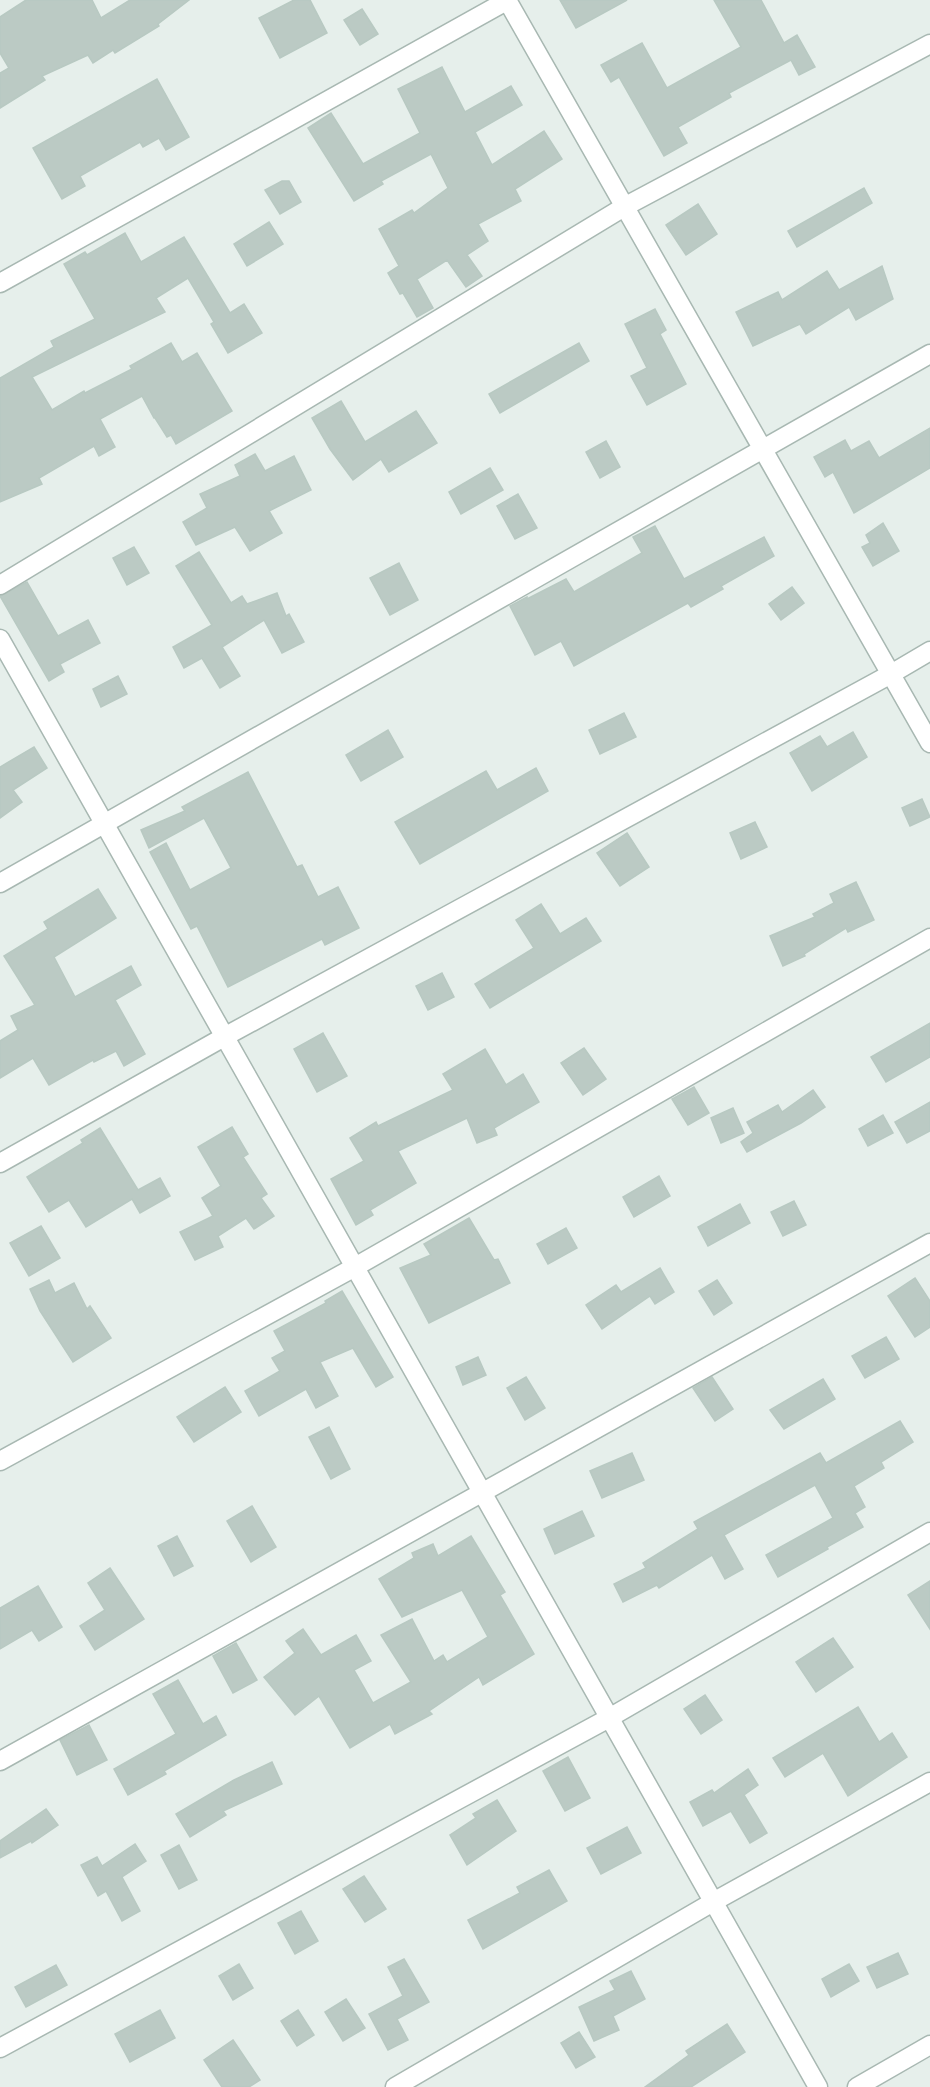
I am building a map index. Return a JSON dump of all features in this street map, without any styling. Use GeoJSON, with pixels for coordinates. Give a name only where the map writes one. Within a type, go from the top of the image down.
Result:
{"type":"FeatureCollection","features":[{"type":"Feature","properties":{"kind":"street"},"geometry":{"type":"LineString","coordinates":[[0,283],[507,0],[930,743]]}},
{"type":"Feature","properties":{"kind":"street"},"geometry":{"type":"LineString","coordinates":[[0,585],[624,207],[930,44]]}},
{"type":"Feature","properties":{"kind":"street"},"geometry":{"type":"LineString","coordinates":[[0,883],[930,354]]}},
{"type":"Feature","properties":{"kind":"street"},"geometry":{"type":"LineString","coordinates":[[0,639],[818,2087]]}},
{"type":"Feature","properties":{"kind":"street"},"geometry":{"type":"LineString","coordinates":[[0,1163],[225,1037],[930,651]]}},
{"type":"Feature","properties":{"kind":"street"},"geometry":{"type":"LineString","coordinates":[[0,1461],[355,1267],[930,938]]}},
{"type":"Feature","properties":{"kind":"street"},"geometry":{"type":"LineString","coordinates":[[0,1761],[930,1243]]}},
{"type":"Feature","properties":{"kind":"street"},"geometry":{"type":"LineString","coordinates":[[0,2048],[609,1718],[930,1532]]}},
{"type":"Feature","properties":{"kind":"street"},"geometry":{"type":"LineString","coordinates":[[395,2087],[713,1902],[930,1782]]}},
{"type":"Feature","properties":{"kind":"street"},"geometry":{"type":"LineString","coordinates":[[857,2087],[930,2045]]}},
{"type":"Feature","properties":{"kind":"building"},"geometry":{"type":"Polygon","coordinates":[[[26,0],[92,0],[101,18],[130,0],[189,0],[158,24],[159,26],[115,53],[113,50],[93,63],[88,55],[42,76],[45,80],[0,108],[0,73],[9,68],[0,53],[0,17],[26,0]]]}},
{"type":"Feature","properties":{"kind":"building"},"geometry":{"type":"Polygon","coordinates":[[[294,0],[310,0],[327,33],[280,58],[259,18],[294,0]]]}},
{"type":"Feature","properties":{"kind":"building"},"geometry":{"type":"Polygon","coordinates":[[[560,0],[627,0],[576,28],[560,0]]]}},
{"type":"Feature","properties":{"kind":"building"},"geometry":{"type":"Polygon","coordinates":[[[714,0],[761,0],[784,43],[797,35],[815,67],[799,75],[791,60],[729,93],[731,97],[678,127],[687,143],[664,156],[619,77],[611,82],[601,65],[642,43],[667,88],[741,47],[714,0]]]}},
{"type":"Feature","properties":{"kind":"building"},"geometry":{"type":"Polygon","coordinates":[[[362,9],[378,34],[360,45],[344,20],[362,9]]]}},
{"type":"Feature","properties":{"kind":"building"},"geometry":{"type":"Polygon","coordinates":[[[442,67],[465,112],[511,86],[522,105],[475,132],[492,165],[544,131],[562,159],[515,189],[521,201],[478,224],[488,241],[467,255],[482,276],[466,287],[447,260],[417,279],[433,308],[417,317],[388,273],[399,266],[379,229],[412,210],[414,213],[448,188],[431,154],[381,181],[383,184],[354,201],[308,128],[331,113],[363,164],[420,133],[398,89],[442,67]]]}},
{"type":"Feature","properties":{"kind":"building"},"geometry":{"type":"Polygon","coordinates":[[[157,79],[189,137],[166,150],[159,138],[143,147],[140,142],[80,176],[85,186],[62,199],[33,148],[157,79]]]}},
{"type":"Feature","properties":{"kind":"building"},"geometry":{"type":"Polygon","coordinates":[[[282,181],[289,181],[301,202],[280,214],[265,190],[282,181]]]}},
{"type":"Feature","properties":{"kind":"building"},"geometry":{"type":"Polygon","coordinates":[[[864,188],[872,203],[797,247],[788,231],[864,188]]]}},
{"type":"Feature","properties":{"kind":"building"},"geometry":{"type":"Polygon","coordinates":[[[698,204],[717,234],[686,255],[666,225],[698,204]]]}},
{"type":"Feature","properties":{"kind":"building"},"geometry":{"type":"Polygon","coordinates":[[[269,222],[283,244],[247,266],[234,244],[269,222]]]}},
{"type":"Feature","properties":{"kind":"building"},"geometry":{"type":"Polygon","coordinates":[[[125,233],[141,262],[184,237],[230,313],[244,304],[262,333],[228,353],[211,324],[214,322],[188,278],[156,298],[165,312],[32,377],[52,410],[84,391],[85,393],[132,369],[130,366],[171,343],[182,362],[197,353],[232,411],[176,444],[171,435],[167,437],[142,396],[100,419],[115,447],[99,456],[94,446],[39,478],[42,484],[0,502],[0,378],[54,347],[51,341],[95,319],[64,264],[85,252],[87,255],[125,233]]]}},
{"type":"Feature","properties":{"kind":"building"},"geometry":{"type":"Polygon","coordinates":[[[882,266],[893,299],[856,320],[849,307],[806,334],[800,324],[753,346],[736,312],[778,292],[782,300],[827,271],[839,290],[882,266]]]}},
{"type":"Feature","properties":{"kind":"building"},"geometry":{"type":"Polygon","coordinates":[[[655,309],[666,330],[660,334],[686,384],[647,405],[631,376],[647,368],[625,324],[655,309]]]}},
{"type":"Feature","properties":{"kind":"building"},"geometry":{"type":"Polygon","coordinates":[[[579,343],[589,361],[500,413],[489,394],[579,343]]]}},
{"type":"Feature","properties":{"kind":"building"},"geometry":{"type":"Polygon","coordinates":[[[341,401],[365,442],[416,411],[437,443],[389,472],[381,459],[353,480],[330,449],[312,418],[341,401]]]}},
{"type":"Feature","properties":{"kind":"building"},"geometry":{"type":"Polygon","coordinates":[[[930,428],[930,468],[854,513],[833,472],[825,477],[814,457],[845,440],[851,451],[869,441],[879,458],[930,428]]]}},
{"type":"Feature","properties":{"kind":"building"},"geometry":{"type":"Polygon","coordinates":[[[606,441],[620,467],[600,478],[586,452],[606,441]]]}},
{"type":"Feature","properties":{"kind":"building"},"geometry":{"type":"Polygon","coordinates":[[[255,454],[265,471],[294,456],[311,490],[269,511],[282,533],[250,551],[235,527],[196,545],[183,522],[207,508],[200,494],[240,476],[235,465],[255,454]]]}},
{"type":"Feature","properties":{"kind":"building"},"geometry":{"type":"Polygon","coordinates":[[[490,468],[503,490],[461,514],[449,492],[490,468]]]}},
{"type":"Feature","properties":{"kind":"building"},"geometry":{"type":"Polygon","coordinates":[[[518,494],[537,528],[515,539],[497,506],[518,494]]]}},
{"type":"Feature","properties":{"kind":"building"},"geometry":{"type":"Polygon","coordinates":[[[883,523],[899,551],[873,566],[862,547],[870,543],[866,535],[883,523]]]}},
{"type":"Feature","properties":{"kind":"building"},"geometry":{"type":"Polygon","coordinates":[[[655,526],[684,579],[764,537],[774,556],[721,586],[723,589],[691,607],[688,603],[574,666],[561,641],[535,655],[510,606],[566,579],[574,592],[642,553],[633,537],[655,526]]]}},
{"type":"Feature","properties":{"kind":"building"},"geometry":{"type":"Polygon","coordinates":[[[134,547],[149,573],[127,585],[113,558],[134,547]]]}},
{"type":"Feature","properties":{"kind":"building"},"geometry":{"type":"Polygon","coordinates":[[[199,552],[231,603],[242,596],[247,604],[277,593],[286,616],[289,614],[304,642],[282,653],[264,620],[222,647],[240,676],[220,688],[202,658],[184,668],[173,647],[212,625],[176,566],[199,552]]]}},
{"type":"Feature","properties":{"kind":"building"},"geometry":{"type":"Polygon","coordinates":[[[399,563],[418,600],[390,615],[370,578],[399,563]]]}},
{"type":"Feature","properties":{"kind":"building"},"geometry":{"type":"Polygon","coordinates":[[[27,582],[58,636],[88,620],[100,643],[60,664],[64,672],[49,681],[0,596],[27,582]]]}},
{"type":"Feature","properties":{"kind":"building"},"geometry":{"type":"Polygon","coordinates":[[[792,587],[804,603],[781,620],[769,604],[792,587]]]}},
{"type":"Feature","properties":{"kind":"building"},"geometry":{"type":"Polygon","coordinates":[[[118,676],[127,694],[101,707],[93,689],[118,676]]]}},
{"type":"Feature","properties":{"kind":"building"},"geometry":{"type":"Polygon","coordinates":[[[624,713],[636,737],[600,754],[589,730],[624,713]]]}},
{"type":"Feature","properties":{"kind":"building"},"geometry":{"type":"Polygon","coordinates":[[[388,730],[403,757],[361,781],[346,755],[388,730]]]}},
{"type":"Feature","properties":{"kind":"building"},"geometry":{"type":"Polygon","coordinates":[[[853,732],[867,757],[812,791],[790,753],[820,736],[827,747],[853,732]]]}},
{"type":"Feature","properties":{"kind":"building"},"geometry":{"type":"Polygon","coordinates":[[[34,747],[47,768],[13,790],[22,802],[0,818],[0,767],[34,747]]]}},
{"type":"Feature","properties":{"kind":"building"},"geometry":{"type":"Polygon","coordinates":[[[536,768],[548,791],[420,864],[395,822],[486,771],[497,790],[536,768]]]}},
{"type":"Feature","properties":{"kind":"building"},"geometry":{"type":"Polygon","coordinates":[[[248,772],[297,867],[302,865],[318,897],[338,887],[359,928],[325,945],[322,939],[228,987],[197,926],[191,929],[150,852],[166,843],[190,890],[231,868],[204,818],[149,848],[141,830],[185,811],[182,807],[248,772]]]}},
{"type":"Feature","properties":{"kind":"building"},"geometry":{"type":"Polygon","coordinates":[[[922,799],[930,817],[910,826],[902,808],[922,799]]]}},
{"type":"Feature","properties":{"kind":"building"},"geometry":{"type":"Polygon","coordinates":[[[755,822],[767,847],[741,859],[730,833],[755,822]]]}},
{"type":"Feature","properties":{"kind":"building"},"geometry":{"type":"Polygon","coordinates":[[[627,833],[649,867],[620,886],[597,853],[627,833]]]}},
{"type":"Feature","properties":{"kind":"building"},"geometry":{"type":"Polygon","coordinates":[[[856,882],[874,920],[848,932],[846,928],[804,954],[805,956],[783,966],[770,936],[815,917],[813,914],[834,903],[830,894],[856,882]]]}},
{"type":"Feature","properties":{"kind":"building"},"geometry":{"type":"Polygon","coordinates":[[[98,889],[116,918],[54,957],[75,997],[131,966],[141,985],[115,1000],[145,1054],[124,1066],[116,1051],[94,1062],[93,1060],[49,1085],[33,1058],[0,1078],[0,1041],[18,1030],[11,1016],[35,1005],[4,956],[48,929],[44,922],[98,889]]]}},
{"type":"Feature","properties":{"kind":"building"},"geometry":{"type":"Polygon","coordinates":[[[541,904],[560,934],[586,918],[601,941],[490,1008],[475,984],[534,948],[516,920],[541,904]]]}},
{"type":"Feature","properties":{"kind":"building"},"geometry":{"type":"Polygon","coordinates":[[[442,973],[454,997],[428,1010],[416,986],[442,973]]]}},
{"type":"Feature","properties":{"kind":"building"},"geometry":{"type":"Polygon","coordinates":[[[930,1023],[930,1057],[886,1082],[871,1057],[930,1023]]]}},
{"type":"Feature","properties":{"kind":"building"},"geometry":{"type":"Polygon","coordinates":[[[323,1033],[347,1076],[317,1092],[294,1049],[323,1033]]]}},
{"type":"Feature","properties":{"kind":"building"},"geometry":{"type":"Polygon","coordinates":[[[584,1048],[606,1079],[583,1095],[561,1063],[584,1048]]]}},
{"type":"Feature","properties":{"kind":"building"},"geometry":{"type":"Polygon","coordinates":[[[485,1049],[506,1085],[523,1074],[539,1102],[494,1128],[497,1135],[477,1143],[467,1118],[398,1151],[416,1183],[370,1210],[373,1215],[356,1225],[331,1179],[364,1161],[350,1138],[376,1122],[378,1126],[453,1090],[443,1074],[485,1049]]]}},
{"type":"Feature","properties":{"kind":"building"},"geometry":{"type":"Polygon","coordinates":[[[694,1087],[709,1113],[688,1125],[672,1099],[694,1087]]]}},
{"type":"Feature","properties":{"kind":"building"},"geometry":{"type":"Polygon","coordinates":[[[813,1090],[825,1107],[801,1123],[747,1152],[741,1142],[753,1133],[747,1122],[778,1105],[782,1112],[813,1090]]]}},
{"type":"Feature","properties":{"kind":"building"},"geometry":{"type":"Polygon","coordinates":[[[930,1102],[930,1131],[907,1143],[895,1122],[930,1102]]]}},
{"type":"Feature","properties":{"kind":"building"},"geometry":{"type":"Polygon","coordinates":[[[733,1108],[744,1133],[721,1143],[711,1118],[733,1108]]]}},
{"type":"Feature","properties":{"kind":"building"},"geometry":{"type":"Polygon","coordinates":[[[883,1115],[893,1133],[868,1146],[859,1129],[883,1115]]]}},
{"type":"Feature","properties":{"kind":"building"},"geometry":{"type":"Polygon","coordinates":[[[232,1127],[248,1154],[243,1157],[267,1194],[261,1198],[274,1216],[254,1229],[246,1218],[218,1236],[223,1247],[195,1260],[180,1232],[213,1216],[202,1198],[221,1186],[198,1147],[232,1127]]]}},
{"type":"Feature","properties":{"kind":"building"},"geometry":{"type":"Polygon","coordinates":[[[100,1128],[138,1190],[160,1178],[170,1196],[140,1213],[132,1199],[86,1227],[69,1200],[49,1212],[27,1177],[83,1143],[81,1140],[100,1128]]]}},
{"type":"Feature","properties":{"kind":"building"},"geometry":{"type":"Polygon","coordinates":[[[659,1176],[670,1196],[634,1217],[623,1197],[659,1176]]]}},
{"type":"Feature","properties":{"kind":"building"},"geometry":{"type":"Polygon","coordinates":[[[794,1201],[806,1225],[783,1236],[771,1212],[794,1201]]]}},
{"type":"Feature","properties":{"kind":"building"},"geometry":{"type":"Polygon","coordinates":[[[740,1204],[750,1223],[708,1246],[698,1227],[740,1204]]]}},
{"type":"Feature","properties":{"kind":"building"},"geometry":{"type":"Polygon","coordinates":[[[469,1218],[494,1260],[498,1259],[510,1283],[429,1323],[400,1268],[431,1255],[424,1244],[469,1218]]]}},
{"type":"Feature","properties":{"kind":"building"},"geometry":{"type":"Polygon","coordinates":[[[41,1226],[60,1258],[29,1276],[10,1243],[41,1226]]]}},
{"type":"Feature","properties":{"kind":"building"},"geometry":{"type":"Polygon","coordinates":[[[566,1228],[577,1248],[548,1264],[537,1244],[566,1228]]]}},
{"type":"Feature","properties":{"kind":"building"},"geometry":{"type":"Polygon","coordinates":[[[660,1268],[674,1292],[655,1304],[650,1296],[602,1329],[586,1305],[616,1285],[621,1292],[660,1268]]]}},
{"type":"Feature","properties":{"kind":"building"},"geometry":{"type":"Polygon","coordinates":[[[915,1278],[930,1301],[930,1327],[915,1337],[888,1296],[915,1278]]]}},
{"type":"Feature","properties":{"kind":"building"},"geometry":{"type":"Polygon","coordinates":[[[49,1280],[55,1293],[74,1283],[87,1309],[90,1306],[111,1338],[73,1362],[40,1311],[30,1289],[49,1280]]]}},
{"type":"Feature","properties":{"kind":"building"},"geometry":{"type":"Polygon","coordinates":[[[717,1280],[732,1303],[714,1315],[699,1291],[717,1280]]]}},
{"type":"Feature","properties":{"kind":"building"},"geometry":{"type":"Polygon","coordinates":[[[342,1291],[393,1377],[376,1387],[353,1348],[320,1362],[338,1396],[316,1408],[306,1389],[259,1416],[245,1391],[280,1371],[272,1358],[285,1351],[274,1331],[326,1303],[325,1301],[342,1291]]]}},
{"type":"Feature","properties":{"kind":"building"},"geometry":{"type":"Polygon","coordinates":[[[886,1337],[899,1359],[865,1378],[852,1356],[886,1337]]]}},
{"type":"Feature","properties":{"kind":"building"},"geometry":{"type":"Polygon","coordinates":[[[478,1357],[486,1375],[463,1385],[456,1367],[478,1357]]]}},
{"type":"Feature","properties":{"kind":"building"},"geometry":{"type":"Polygon","coordinates":[[[526,1377],[545,1408],[525,1420],[507,1388],[526,1377]]]}},
{"type":"Feature","properties":{"kind":"building"},"geometry":{"type":"Polygon","coordinates":[[[712,1377],[733,1409],[715,1421],[693,1388],[712,1377]]]}},
{"type":"Feature","properties":{"kind":"building"},"geometry":{"type":"Polygon","coordinates":[[[823,1379],[835,1399],[784,1429],[770,1410],[823,1379]]]}},
{"type":"Feature","properties":{"kind":"building"},"geometry":{"type":"Polygon","coordinates":[[[225,1387],[241,1412],[194,1442],[177,1417],[225,1387]]]}},
{"type":"Feature","properties":{"kind":"building"},"geometry":{"type":"Polygon","coordinates":[[[900,1421],[913,1442],[881,1462],[884,1468],[854,1486],[865,1507],[855,1513],[863,1527],[778,1577],[766,1555],[833,1518],[815,1485],[724,1535],[743,1569],[725,1579],[712,1555],[659,1588],[657,1585],[623,1602],[614,1584],[646,1568],[643,1563],[698,1529],[694,1522],[820,1453],[826,1463],[900,1421]]]}},
{"type":"Feature","properties":{"kind":"building"},"geometry":{"type":"Polygon","coordinates":[[[329,1427],[350,1469],[331,1479],[309,1437],[329,1427]]]}},
{"type":"Feature","properties":{"kind":"building"},"geometry":{"type":"Polygon","coordinates":[[[632,1453],[644,1480],[602,1498],[590,1471],[632,1453]]]}},
{"type":"Feature","properties":{"kind":"building"},"geometry":{"type":"Polygon","coordinates":[[[252,1506],[276,1547],[251,1562],[227,1521],[252,1506]]]}},
{"type":"Feature","properties":{"kind":"building"},"geometry":{"type":"Polygon","coordinates":[[[582,1511],[594,1536],[555,1554],[544,1529],[582,1511]]]}},
{"type":"Feature","properties":{"kind":"building"},"geometry":{"type":"Polygon","coordinates":[[[177,1536],[193,1566],[174,1576],[158,1546],[177,1536]]]}},
{"type":"Feature","properties":{"kind":"building"},"geometry":{"type":"Polygon","coordinates":[[[471,1536],[505,1592],[500,1595],[534,1654],[483,1685],[479,1677],[429,1711],[432,1714],[395,1734],[390,1724],[350,1748],[319,1696],[295,1715],[264,1677],[295,1653],[286,1641],[303,1629],[321,1655],[356,1635],[371,1661],[354,1670],[373,1703],[411,1682],[381,1635],[412,1619],[434,1661],[443,1655],[447,1662],[488,1637],[462,1590],[402,1617],[379,1579],[414,1558],[412,1553],[433,1544],[438,1556],[471,1536]]]}},
{"type":"Feature","properties":{"kind":"building"},"geometry":{"type":"Polygon","coordinates":[[[110,1568],[144,1619],[95,1650],[80,1626],[105,1610],[88,1583],[110,1568]]]}},
{"type":"Feature","properties":{"kind":"building"},"geometry":{"type":"Polygon","coordinates":[[[930,1581],[930,1629],[908,1595],[930,1581]]]}},
{"type":"Feature","properties":{"kind":"building"},"geometry":{"type":"Polygon","coordinates":[[[38,1586],[62,1627],[39,1641],[32,1630],[0,1649],[0,1608],[38,1586]]]}},
{"type":"Feature","properties":{"kind":"building"},"geometry":{"type":"Polygon","coordinates":[[[833,1638],[853,1667],[816,1692],[796,1662],[833,1638]]]}},
{"type":"Feature","properties":{"kind":"building"},"geometry":{"type":"Polygon","coordinates":[[[236,1643],[257,1680],[233,1693],[213,1656],[236,1643]]]}},
{"type":"Feature","properties":{"kind":"building"},"geometry":{"type":"Polygon","coordinates":[[[178,1680],[203,1724],[216,1716],[226,1735],[164,1771],[166,1774],[128,1795],[114,1769],[176,1734],[153,1694],[178,1680]]]}},
{"type":"Feature","properties":{"kind":"building"},"geometry":{"type":"Polygon","coordinates":[[[705,1695],[722,1720],[701,1734],[684,1709],[705,1695]]]}},
{"type":"Feature","properties":{"kind":"building"},"geometry":{"type":"Polygon","coordinates":[[[858,1707],[879,1742],[892,1733],[907,1757],[848,1796],[823,1753],[785,1777],[773,1758],[858,1707]]]}},
{"type":"Feature","properties":{"kind":"building"},"geometry":{"type":"Polygon","coordinates":[[[89,1725],[107,1760],[77,1775],[60,1740],[89,1725]]]}},
{"type":"Feature","properties":{"kind":"building"},"geometry":{"type":"Polygon","coordinates":[[[568,1757],[590,1798],[565,1811],[543,1771],[568,1757]]]}},
{"type":"Feature","properties":{"kind":"building"},"geometry":{"type":"Polygon","coordinates":[[[272,1762],[282,1784],[223,1811],[226,1815],[190,1837],[176,1814],[234,1780],[272,1762]]]}},
{"type":"Feature","properties":{"kind":"building"},"geometry":{"type":"Polygon","coordinates":[[[748,1769],[758,1785],[744,1795],[767,1833],[750,1843],[731,1811],[703,1826],[690,1802],[712,1790],[714,1793],[748,1769]]]}},
{"type":"Feature","properties":{"kind":"building"},"geometry":{"type":"Polygon","coordinates":[[[497,1800],[516,1831],[467,1865],[450,1835],[476,1818],[473,1814],[497,1800]]]}},
{"type":"Feature","properties":{"kind":"building"},"geometry":{"type":"Polygon","coordinates":[[[46,1809],[58,1825],[32,1843],[31,1841],[0,1858],[0,1841],[46,1809]]]}},
{"type":"Feature","properties":{"kind":"building"},"geometry":{"type":"Polygon","coordinates":[[[627,1827],[641,1853],[601,1874],[587,1848],[627,1827]]]}},
{"type":"Feature","properties":{"kind":"building"},"geometry":{"type":"Polygon","coordinates":[[[135,1844],[146,1861],[122,1877],[140,1911],[122,1921],[106,1891],[98,1896],[81,1865],[97,1857],[102,1866],[135,1844]]]}},
{"type":"Feature","properties":{"kind":"building"},"geometry":{"type":"Polygon","coordinates":[[[179,1845],[197,1880],[179,1889],[161,1855],[179,1845]]]}},
{"type":"Feature","properties":{"kind":"building"},"geometry":{"type":"Polygon","coordinates":[[[549,1870],[567,1901],[483,1949],[468,1920],[520,1893],[517,1887],[549,1870]]]}},
{"type":"Feature","properties":{"kind":"building"},"geometry":{"type":"Polygon","coordinates":[[[364,1876],[386,1909],[365,1922],[343,1889],[364,1876]]]}},
{"type":"Feature","properties":{"kind":"building"},"geometry":{"type":"Polygon","coordinates":[[[301,1911],[318,1941],[295,1954],[278,1923],[301,1911]]]}},
{"type":"Feature","properties":{"kind":"building"},"geometry":{"type":"Polygon","coordinates":[[[898,1953],[908,1974],[877,1988],[867,1967],[898,1953]]]}},
{"type":"Feature","properties":{"kind":"building"},"geometry":{"type":"Polygon","coordinates":[[[404,1959],[429,2002],[397,2019],[408,2040],[388,2050],[369,2014],[403,1996],[388,1967],[404,1959]]]}},
{"type":"Feature","properties":{"kind":"building"},"geometry":{"type":"Polygon","coordinates":[[[239,1964],[253,1988],[233,2000],[219,1976],[239,1964]]]}},
{"type":"Feature","properties":{"kind":"building"},"geometry":{"type":"Polygon","coordinates":[[[849,1964],[859,1981],[831,1997],[822,1979],[849,1964]]]}},
{"type":"Feature","properties":{"kind":"building"},"geometry":{"type":"Polygon","coordinates":[[[56,1965],[67,1985],[26,2007],[15,1987],[56,1965]]]}},
{"type":"Feature","properties":{"kind":"building"},"geometry":{"type":"Polygon","coordinates":[[[631,1971],[645,1999],[613,2016],[619,2030],[594,2041],[579,2007],[615,1990],[610,1981],[631,1971]]]}},
{"type":"Feature","properties":{"kind":"building"},"geometry":{"type":"Polygon","coordinates":[[[346,1999],[365,2028],[343,2041],[325,2012],[346,1999]]]}},
{"type":"Feature","properties":{"kind":"building"},"geometry":{"type":"Polygon","coordinates":[[[160,2010],[175,2038],[130,2062],[115,2034],[160,2010]]]}},
{"type":"Feature","properties":{"kind":"building"},"geometry":{"type":"Polygon","coordinates":[[[298,2010],[314,2035],[297,2046],[281,2021],[298,2010]]]}},
{"type":"Feature","properties":{"kind":"building"},"geometry":{"type":"Polygon","coordinates":[[[727,2024],[745,2052],[691,2087],[645,2087],[689,2055],[686,2051],[727,2024]]]}},
{"type":"Feature","properties":{"kind":"building"},"geometry":{"type":"Polygon","coordinates":[[[579,2032],[595,2057],[576,2068],[561,2043],[579,2032]]]}},
{"type":"Feature","properties":{"kind":"building"},"geometry":{"type":"Polygon","coordinates":[[[233,2040],[260,2080],[249,2087],[222,2087],[204,2060],[233,2040]]]}}]}
